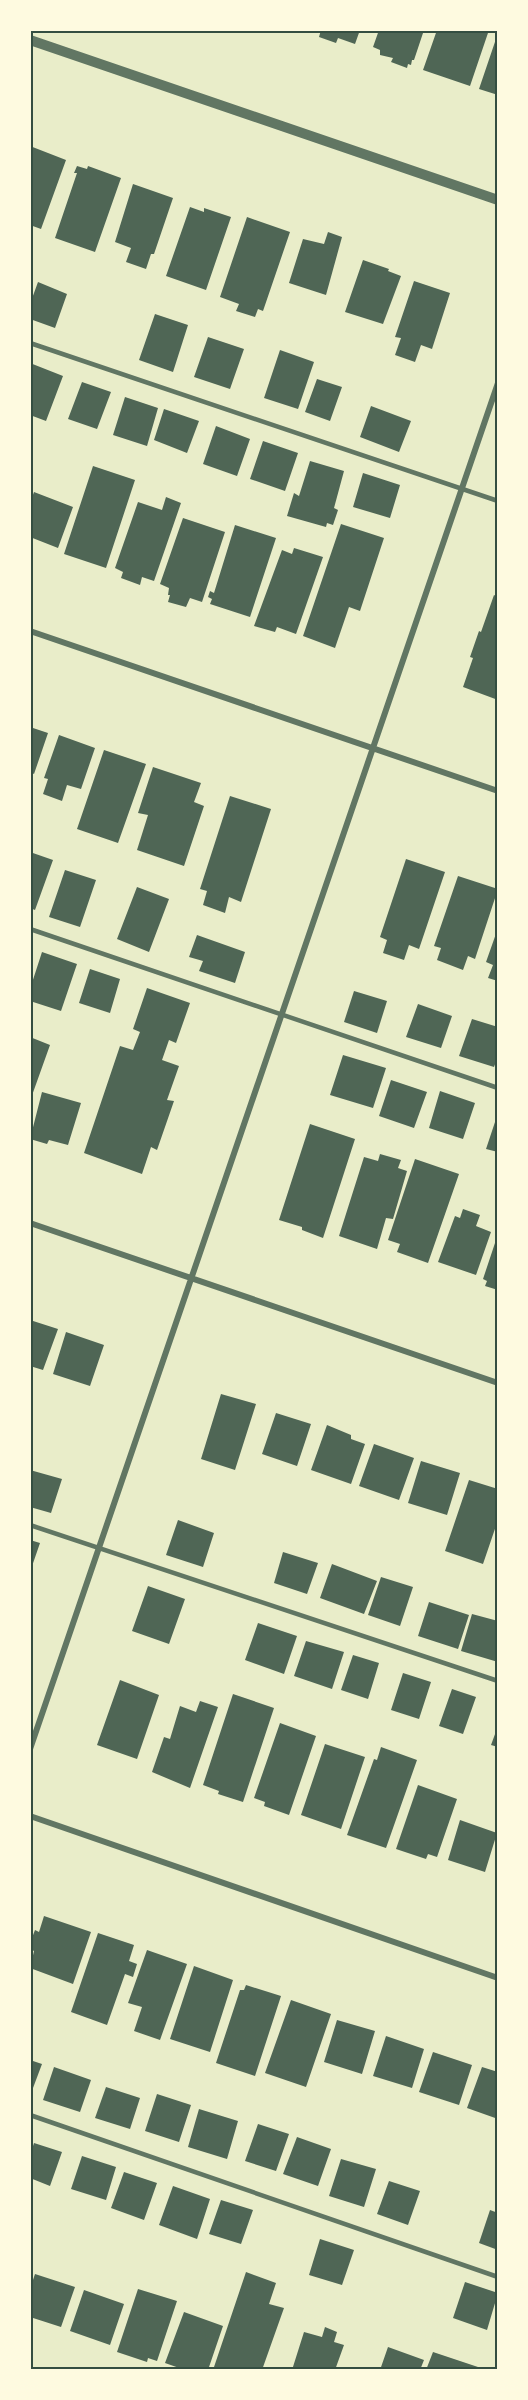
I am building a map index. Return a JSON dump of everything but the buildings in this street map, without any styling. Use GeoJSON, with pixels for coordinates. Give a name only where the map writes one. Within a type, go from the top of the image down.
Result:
{"type":"FeatureCollection","features":[{"type":"Feature","properties":{"kind":"street"},"geometry":{"type":"LineString","coordinates":[[30,40],[498,200]]}},
{"type":"Feature","properties":{"kind":"street"},"geometry":{"type":"LineString","coordinates":[[30,1749],[498,383]]}},
{"type":"Feature","properties":{"kind":"street"},"geometry":{"type":"LineString","coordinates":[[30,631],[498,791]]}},
{"type":"Feature","properties":{"kind":"street"},"geometry":{"type":"LineString","coordinates":[[30,1223],[498,1383]]}},
{"type":"Feature","properties":{"kind":"street"},"geometry":{"type":"LineString","coordinates":[[30,1816],[498,1978]]}},
{"type":"Feature","properties":{"kind":"lane"},"geometry":{"type":"LineString","coordinates":[[30,342],[498,501]]}},
{"type":"Feature","properties":{"kind":"lane"},"geometry":{"type":"LineString","coordinates":[[30,929],[498,1088]]}},
{"type":"Feature","properties":{"kind":"lane"},"geometry":{"type":"LineString","coordinates":[[30,1525],[498,1681]]}},
{"type":"Feature","properties":{"kind":"lane"},"geometry":{"type":"LineString","coordinates":[[30,2115],[498,2277]]}}]}
